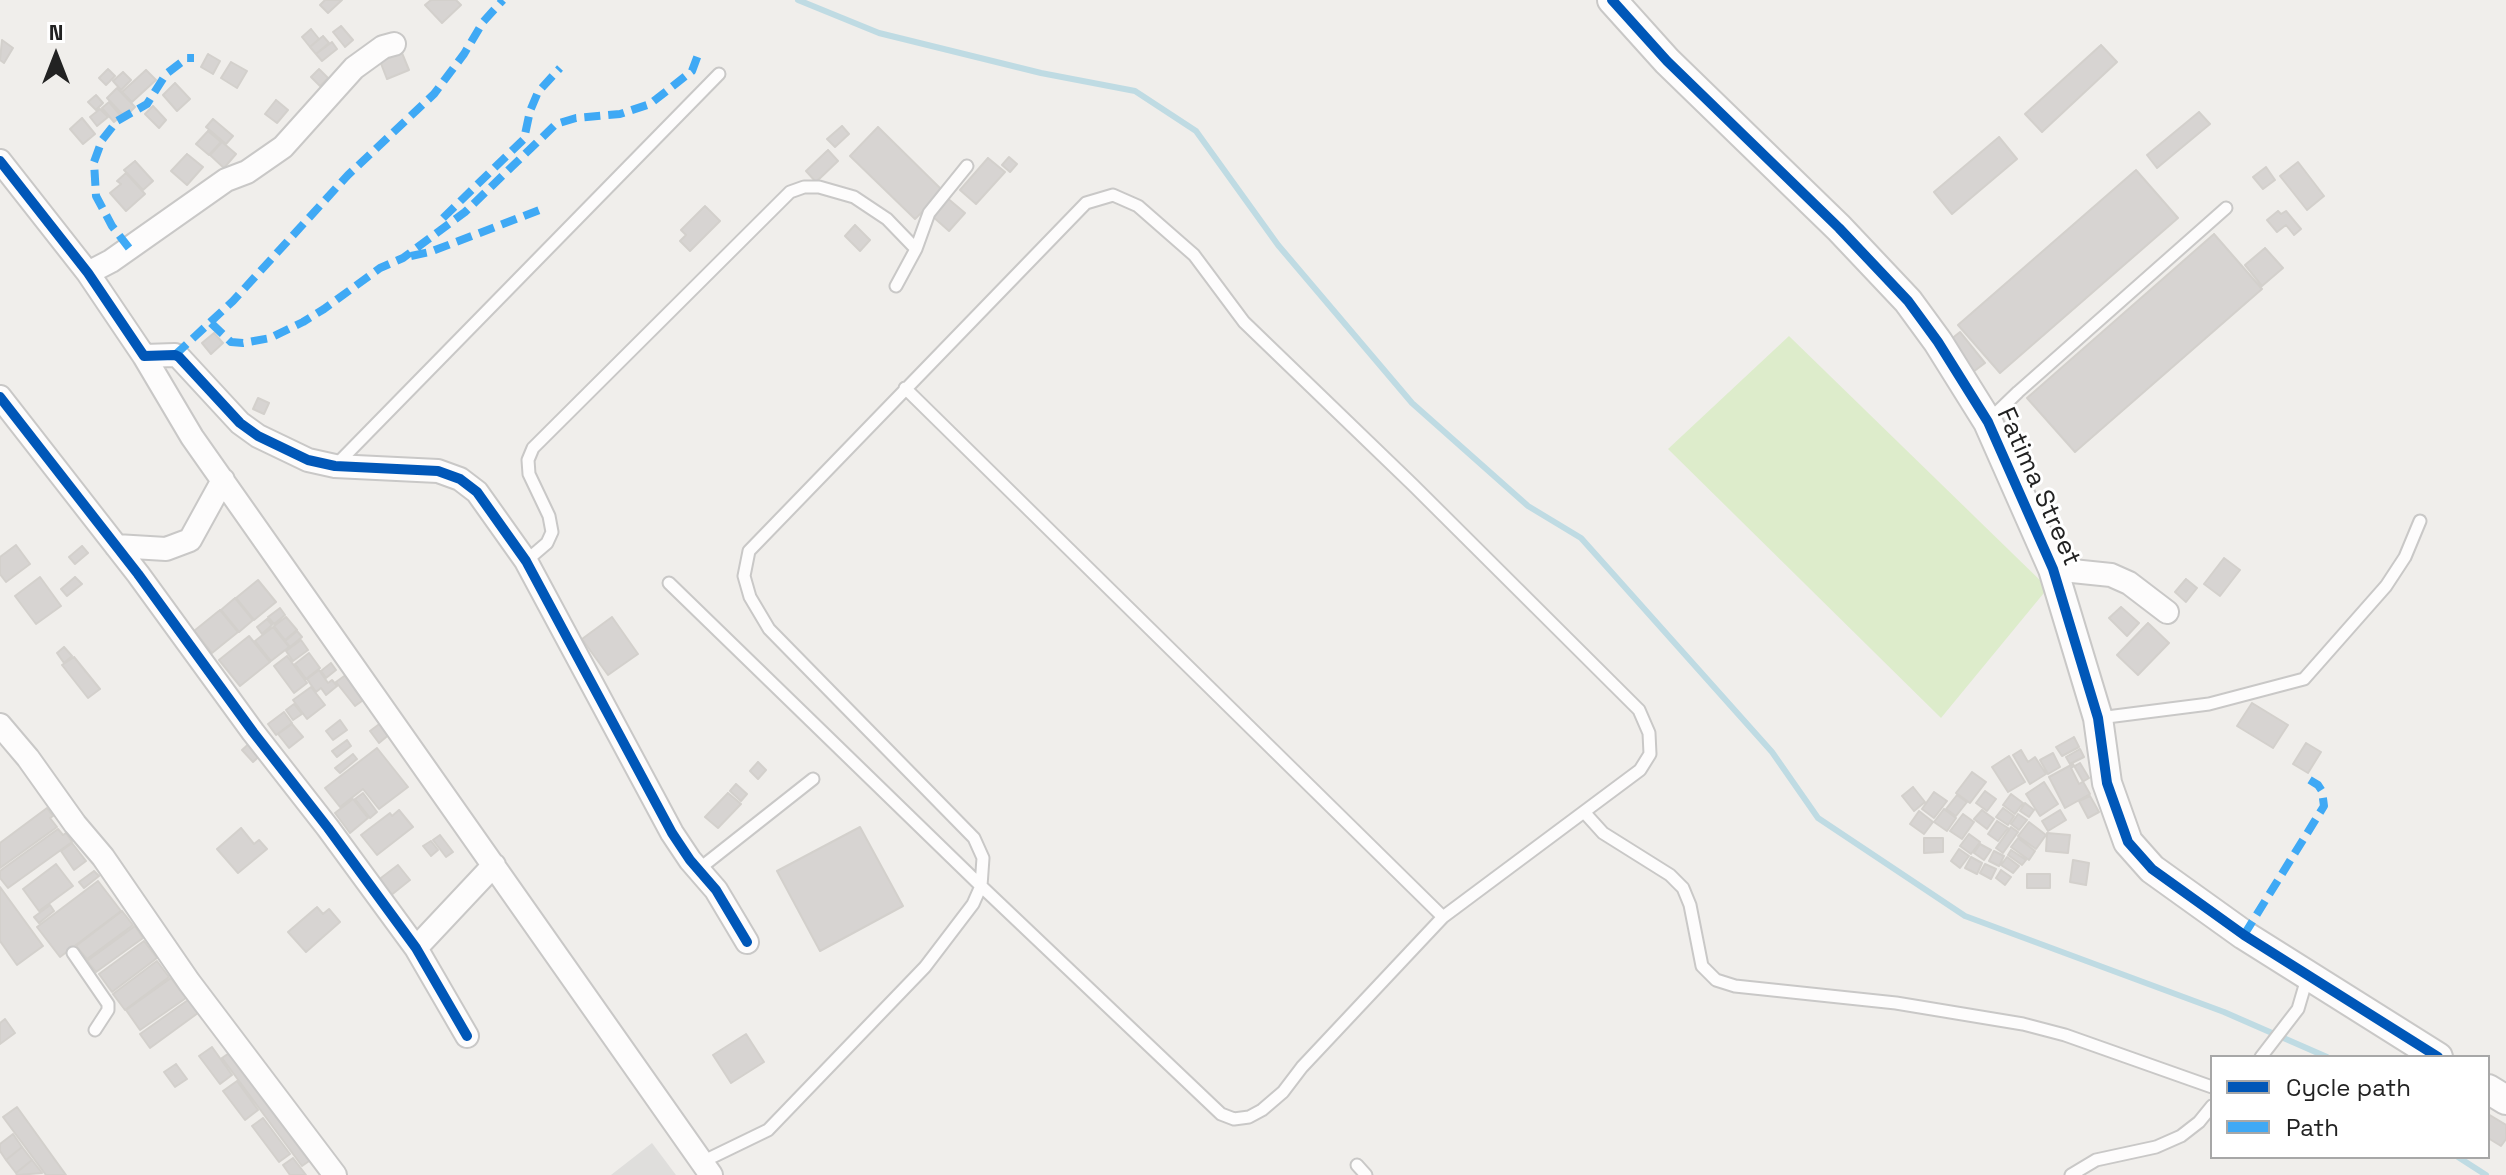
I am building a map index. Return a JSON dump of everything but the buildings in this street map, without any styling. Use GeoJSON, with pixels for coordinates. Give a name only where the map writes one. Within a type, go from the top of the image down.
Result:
{"type":"FeatureCollection","features":[{"type":"Feature","properties":{"kind":"street","name":"Fatima Street"},"geometry":{"type":"LineString","coordinates":[[1612,0],[1667,61],[1829,217],[1908,301],[1938,342],[1988,422],[2053,569],[2098,718],[2107,783],[2128,842],[2152,869],[2244,935],[2435,1055]]}},
{"type":"Feature","properties":{"kind":"street"},"geometry":{"type":"LineString","coordinates":[[88,273],[111,261],[226,180],[247,172],[283,147],[354,68],[383,47],[394,44]]}},
{"type":"Feature","properties":{"kind":"street"},"geometry":{"type":"LineString","coordinates":[[0,161],[88,273],[144,356],[192,437],[706,1169]]}},
{"type":"Feature","properties":{"kind":"street"},"geometry":{"type":"LineString","coordinates":[[144,356],[179,357],[240,423],[258,436],[308,460],[335,466],[438,471],[460,479],[477,492],[526,561],[672,833],[716,890],[747,942]]}},
{"type":"Feature","properties":{"kind":"street"},"geometry":{"type":"LineString","coordinates":[[0,397],[116,546],[416,948],[467,1036]]}},
{"type":"Feature","properties":{"kind":"street"},"geometry":{"type":"LineString","coordinates":[[116,546],[166,549],[190,540],[223,480]]}},
{"type":"Feature","properties":{"kind":"street"},"geometry":{"type":"LineString","coordinates":[[2053,569],[2111,575],[2129,583],[2167,612]]}},
{"type":"Feature","properties":{"kind":"street"},"geometry":{"type":"LineString","coordinates":[[0,725],[103,857],[196,992],[331,1174]]}},
{"type":"Feature","properties":{"kind":"street"},"geometry":{"type":"LineString","coordinates":[[416,948],[494,865]]}},
{"type":"Feature","properties":{"kind":"lane"},"geometry":{"type":"LineString","coordinates":[[335,466],[719,74]]}},
{"type":"Feature","properties":{"kind":"lane"},"geometry":{"type":"LineString","coordinates":[[896,286],[916,249],[929,213],[967,166]]}},
{"type":"Feature","properties":{"kind":"lane"},"geometry":{"type":"LineString","coordinates":[[526,561],[547,543],[552,532],[549,516],[529,474],[528,460],[533,448],[790,192],[804,187],[819,187],[854,197],[887,219],[916,249]]}},
{"type":"Feature","properties":{"kind":"lane"},"geometry":{"type":"LineString","coordinates":[[669,583],[981,886],[1221,1114],[1234,1119],[1249,1117],[1262,1110],[1283,1092],[1302,1067],[1443,917],[1640,770],[1650,754],[1649,733],[1639,710],[1244,322],[1194,255],[1138,206],[1113,195],[1086,203],[749,551],[744,576],[750,597],[769,629],[974,838],[983,858],[981,886],[973,904],[925,967],[768,1130],[706,1169]]}},
{"type":"Feature","properties":{"kind":"lane"},"geometry":{"type":"LineString","coordinates":[[1988,422],[2226,208]]}},
{"type":"Feature","properties":{"kind":"lane"},"geometry":{"type":"LineString","coordinates":[[905,388],[1443,917]]}},
{"type":"Feature","properties":{"kind":"lane"},"geometry":{"type":"LineString","coordinates":[[2098,718],[2209,704],[2304,679],[2386,586],[2405,557],[2420,521]]}},
{"type":"Feature","properties":{"kind":"lane"},"geometry":{"type":"LineString","coordinates":[[699,869],[813,779]]}},
{"type":"Feature","properties":{"kind":"lane"},"geometry":{"type":"LineString","coordinates":[[1584,812],[1603,833],[1670,875],[1683,888],[1690,905],[1702,966],[1716,980],[1735,986],[1896,1003],[2023,1024],[2065,1035],[2210,1086]]}},
{"type":"Feature","properties":{"kind":"lane"},"geometry":{"type":"LineString","coordinates":[[73,953],[108,1004],[108,1010],[95,1030]]}},
{"type":"Feature","properties":{"kind":"lane"},"geometry":{"type":"LineString","coordinates":[[2263,1055],[2298,1009],[2308,975]]}},
{"type":"Feature","properties":{"kind":"lane"},"geometry":{"type":"LineString","coordinates":[[2071,1175],[2096,1160],[2156,1147],[2181,1136],[2210,1108]]}},
{"type":"Feature","properties":{"kind":"lane"},"geometry":{"type":"LineString","coordinates":[[1357,1165],[1366,1175]]}},
{"type":"Feature","properties":{"kind":"shaded area"},"geometry":{"type":"Polygon","coordinates":[[[652,1143],[676,1175],[611,1175],[652,1143]]]}},
{"type":"Feature","properties":{"kind":"green space"},"geometry":{"type":"Polygon","coordinates":[[[1789,336],[2048,588],[1941,718],[1668,449],[1789,336]]]}},
{"type":"Feature","properties":{"kind":"waterway"},"geometry":{"type":"LineString","coordinates":[[798,0],[879,33],[1041,73],[1135,91],[1196,131],[1278,245],[1412,403],[1528,506],[1581,538],[1772,752],[1818,818],[1965,916],[2224,1012],[2322,1055]]}},
{"type":"Feature","properties":{"kind":"waterway"},"geometry":{"type":"LineString","coordinates":[[2461,1159],[2486,1175]]}},
{"type":"Feature","properties":{"kind":"marked path"},"geometry":{"type":"LineString","coordinates":[[175,355],[233,301],[348,175],[434,94],[483,22],[503,0]]}},
{"type":"Feature","properties":{"kind":"marked path"},"geometry":{"type":"LineString","coordinates":[[211,323],[231,342],[243,343],[270,338],[303,322],[380,268],[403,258],[465,212],[556,124],[576,118],[620,114],[650,104],[692,71],[699,52]]}},
{"type":"Feature","properties":{"kind":"marked path"},"geometry":{"type":"LineString","coordinates":[[129,248],[112,226],[96,196],[94,162],[102,140],[117,121],[147,104],[166,74],[187,58],[194,58]]}},
{"type":"Feature","properties":{"kind":"marked path"},"geometry":{"type":"LineString","coordinates":[[443,218],[524,139],[538,92],[560,68]]}},
{"type":"Feature","properties":{"kind":"marked path"},"geometry":{"type":"LineString","coordinates":[[411,256],[430,252],[542,209]]}},
{"type":"Feature","properties":{"kind":"marked path"},"geometry":{"type":"LineString","coordinates":[[2244,935],[2324,806],[2322,791],[2305,777]]}},
{"type":"Feature","properties":{"kind":"cycle path"},"geometry":{"type":"LineString","coordinates":[[1612,0],[1667,61],[1839,228],[1908,301],[1938,342],[1988,422],[2053,569],[2098,718],[2107,783],[2128,842],[2152,869],[2244,935],[2435,1055]]}},
{"type":"Feature","properties":{"kind":"cycle path"},"geometry":{"type":"LineString","coordinates":[[0,161],[88,273],[144,356],[179,357],[240,423],[258,436],[308,460],[335,466],[438,471],[460,479],[477,492],[526,561],[672,833],[716,890],[747,942]]}},
{"type":"Feature","properties":{"kind":"cycle path"},"geometry":{"type":"LineString","coordinates":[[0,397],[138,574],[416,948],[467,1036]]}}]}
